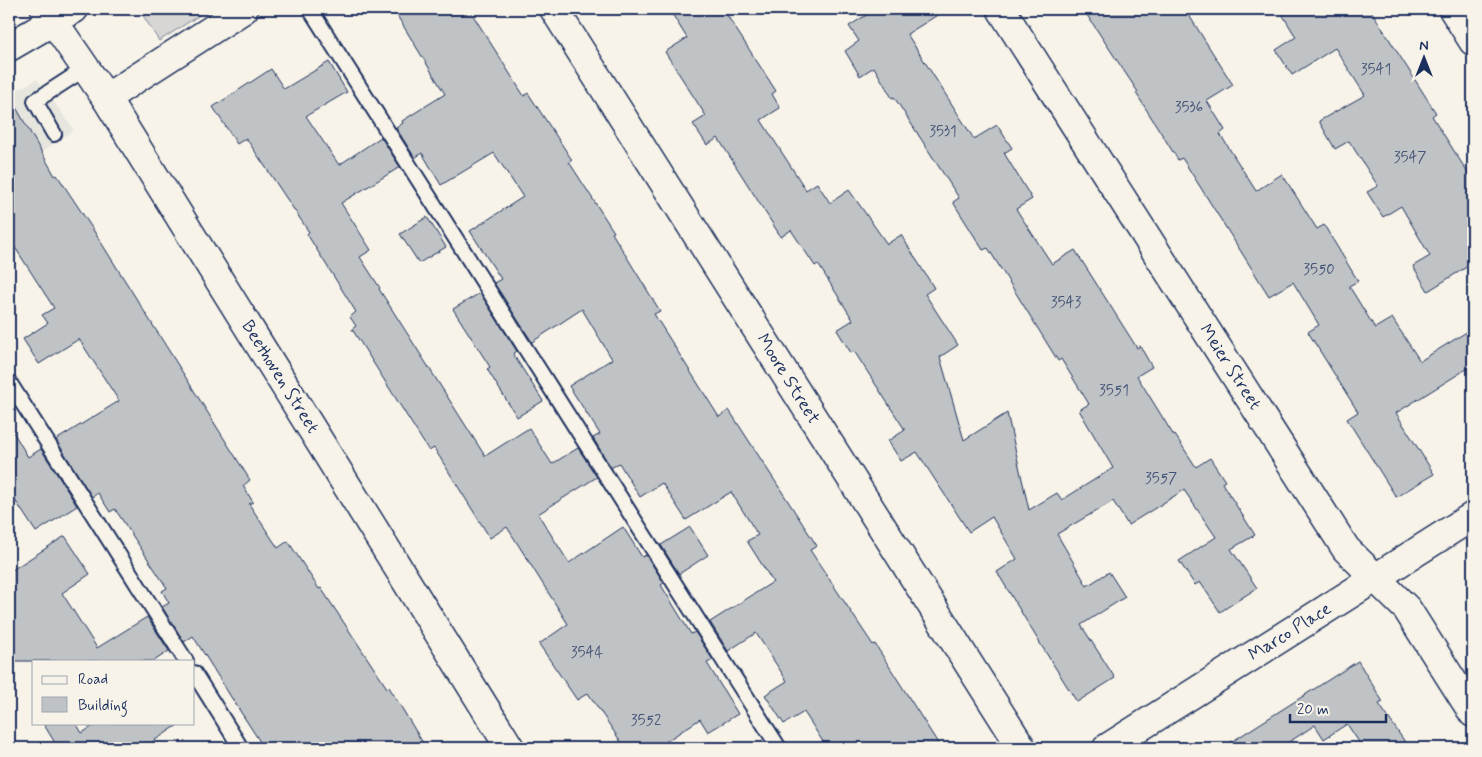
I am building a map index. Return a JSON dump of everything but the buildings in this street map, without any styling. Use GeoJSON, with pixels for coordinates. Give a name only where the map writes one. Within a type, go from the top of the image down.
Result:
{"type":"FeatureCollection","features":[{"type":"Feature","properties":{"kind":"street"},"geometry":{"type":"LineString","coordinates":[[106,98],[244,9]]}},
{"type":"Feature","properties":{"kind":"street","name":"Moore Street"},"geometry":{"type":"LineString","coordinates":[[554,9],[1022,748]]}},
{"type":"Feature","properties":{"kind":"street","name":"Meier Street"},"geometry":{"type":"LineString","coordinates":[[1001,9],[1346,549],[1407,609],[1473,713]]}},
{"type":"Feature","properties":{"kind":"street"},"geometry":{"type":"LineString","coordinates":[[1453,9],[1473,41]]}},
{"type":"Feature","properties":{"kind":"street"},"geometry":{"type":"LineString","coordinates":[[9,47],[58,13]]}},
{"type":"Feature","properties":{"kind":"street","name":"Beethoven Street"},"geometry":{"type":"LineString","coordinates":[[58,13],[86,68],[510,748]]}},
{"type":"Feature","properties":{"kind":"street","name":"Marco Place"},"geometry":{"type":"LineString","coordinates":[[1107,748],[1473,516]]}},
{"type":"Feature","properties":{"kind":"lane"},"geometry":{"type":"LineString","coordinates":[[310,9],[779,748]]}},
{"type":"Feature","properties":{"kind":"lane"},"geometry":{"type":"LineString","coordinates":[[54,134],[35,101],[86,68]]}},
{"type":"Feature","properties":{"kind":"lane"},"geometry":{"type":"LineString","coordinates":[[9,382],[185,660]]}},
{"type":"Feature","properties":{"kind":"lane"},"geometry":{"type":"LineString","coordinates":[[195,675],[241,748]]}},
{"type":"Feature","properties":{"kind":"shaded area"},"geometry":{"type":"Polygon","coordinates":[[[139,9],[209,9],[159,41],[139,9]]]}},
{"type":"Feature","properties":{"kind":"shaded area"},"geometry":{"type":"Polygon","coordinates":[[[37,79],[74,130],[9,174],[9,95],[37,79]]]}}]}
